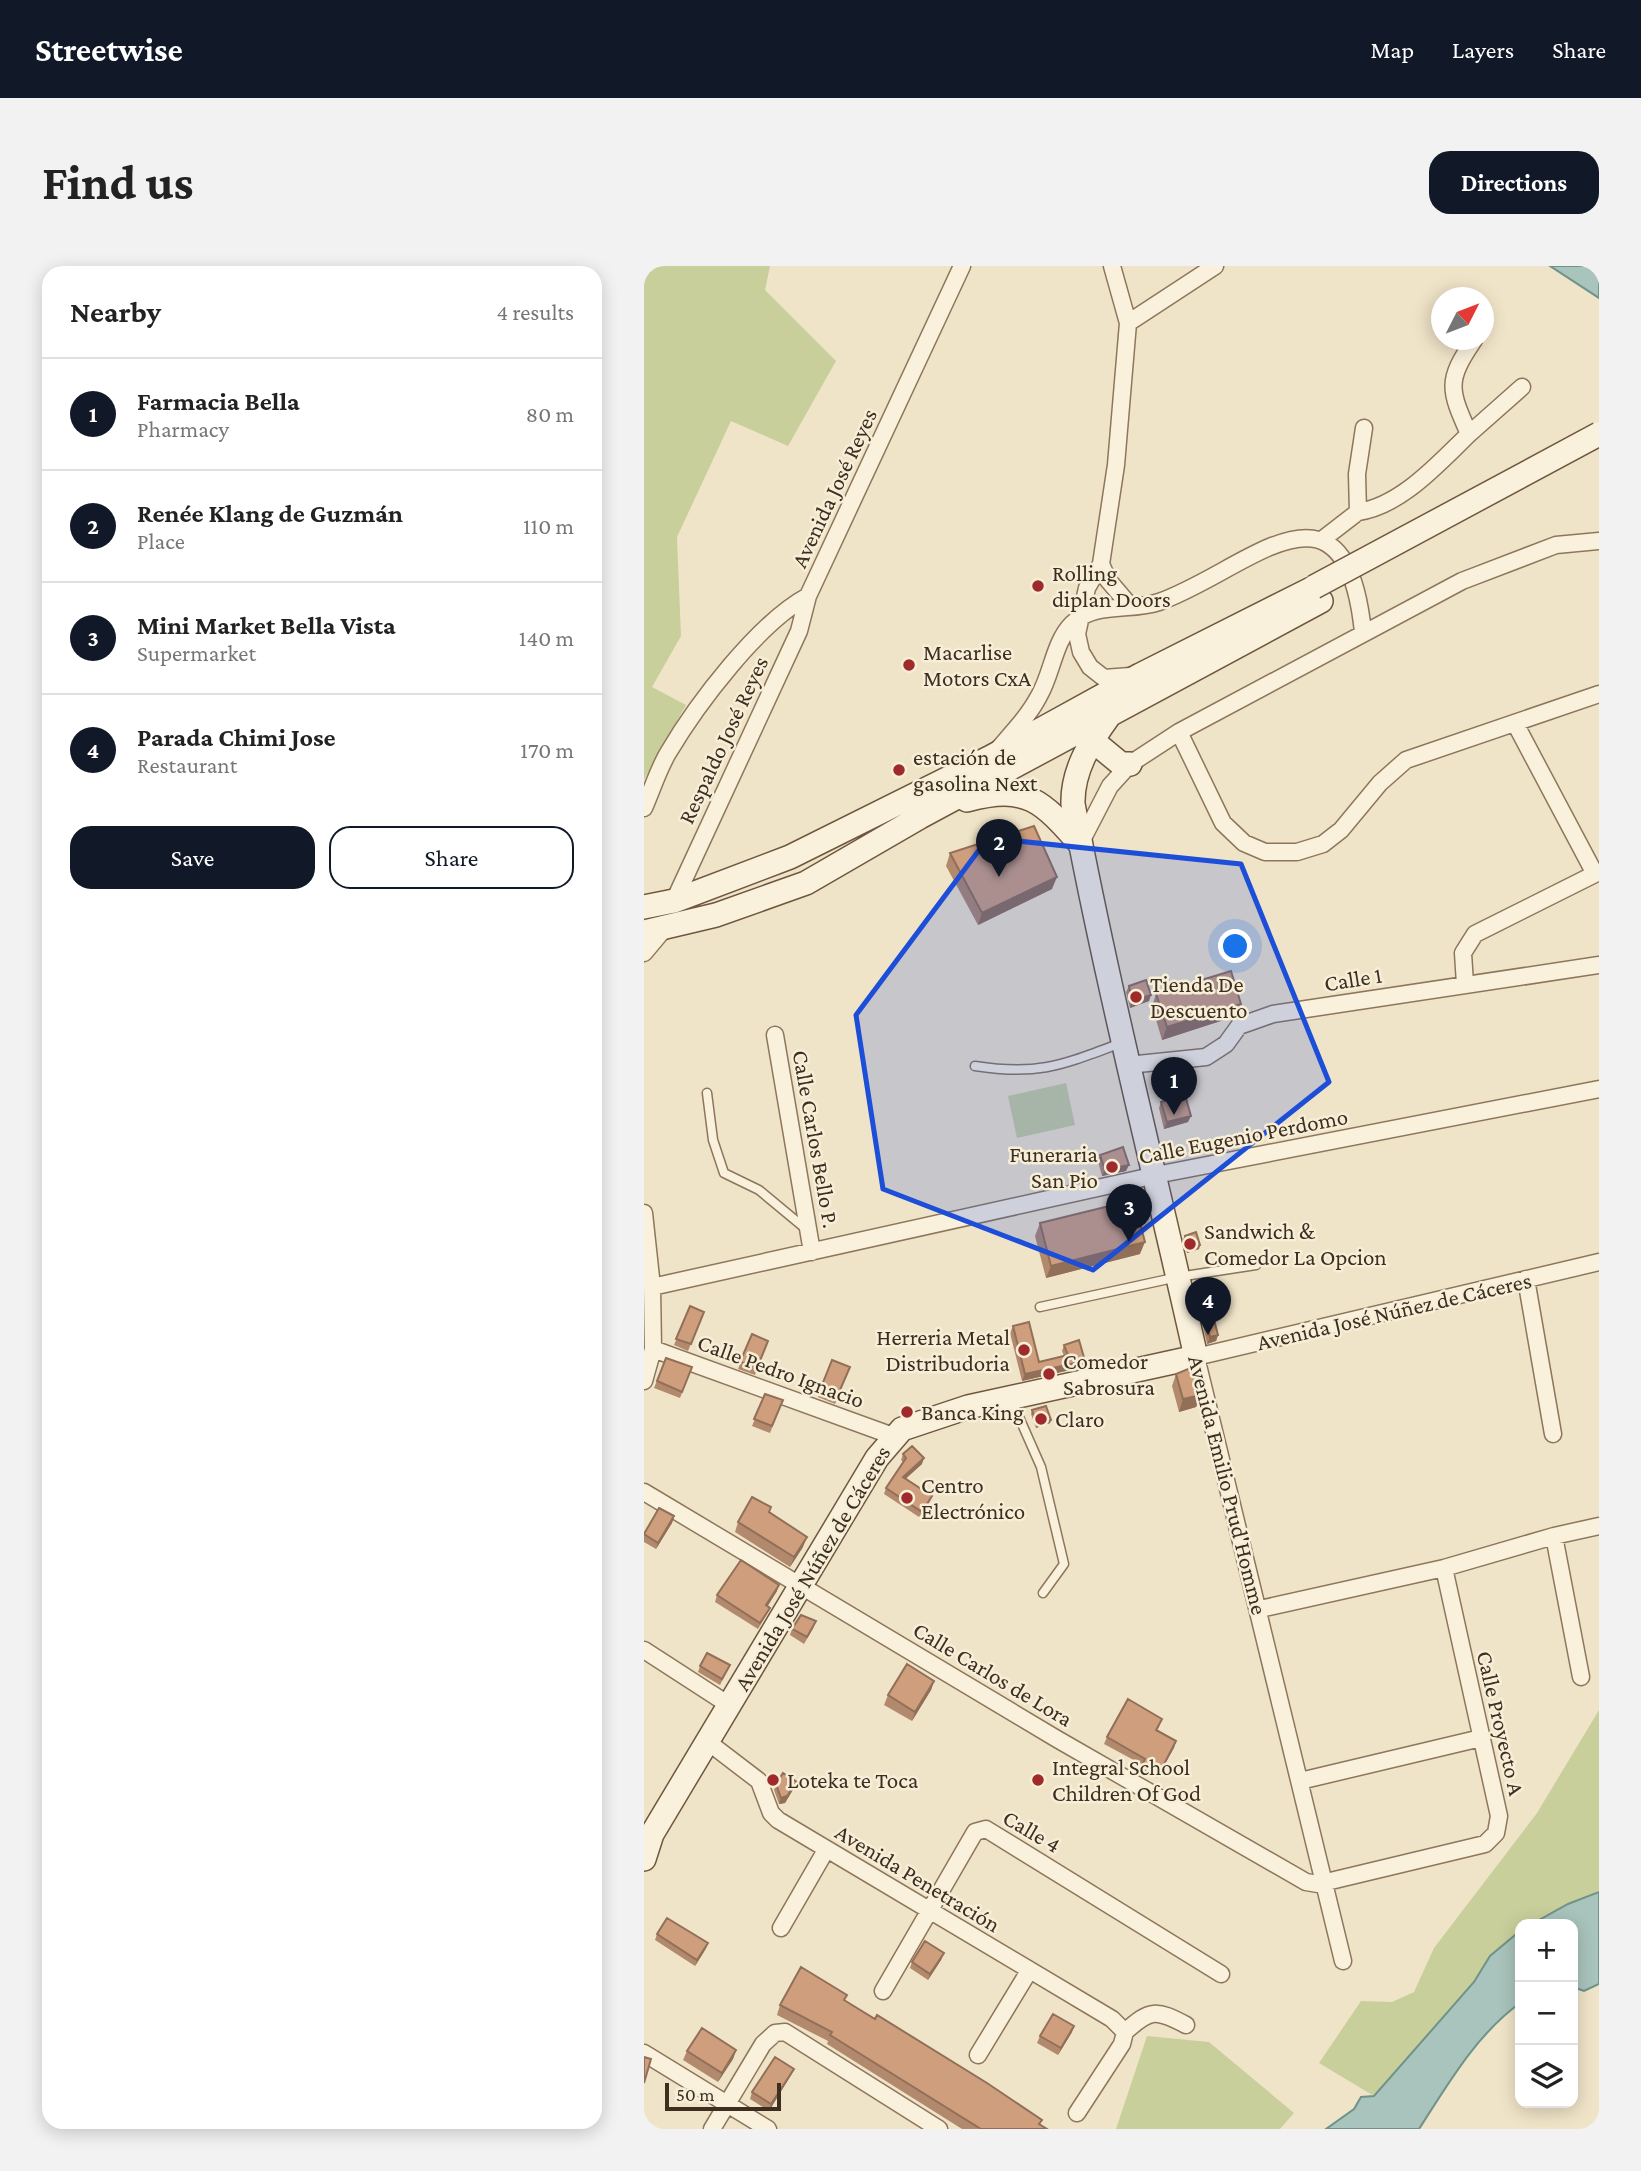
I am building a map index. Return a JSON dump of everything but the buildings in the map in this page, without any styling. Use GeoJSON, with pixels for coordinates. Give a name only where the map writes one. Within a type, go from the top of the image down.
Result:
{"type":"FeatureCollection","features":[{"type":"Feature","properties":{"kind":"main road"},"geometry":{"type":"LineString","coordinates":[[655,930],[716,915],[806,883],[920,817],[1109,716],[1599,434]]}},
{"type":"Feature","properties":{"kind":"main road"},"geometry":{"type":"LineString","coordinates":[[644,907],[674,901],[790,857],[991,757],[1140,675],[1318,594],[1599,451]]}},
{"type":"Feature","properties":{"kind":"main road","name":"Avenida Emilio Prud'Homme"},"geometry":{"type":"LineString","coordinates":[[1109,716],[1092,740],[1073,785],[1080,844],[1196,1357]]}},
{"type":"Feature","properties":{"kind":"main road"},"geometry":{"type":"LineString","coordinates":[[1092,740],[1121,764],[1130,764]]}},
{"type":"Feature","properties":{"kind":"main road"},"geometry":{"type":"LineString","coordinates":[[920,817],[970,799],[1014,792],[1036,799],[1080,844]]}},
{"type":"Feature","properties":{"kind":"main road","name":"Avenida José Núñez de Cáceres"},"geometry":{"type":"LineString","coordinates":[[644,1859],[652,1834],[893,1436],[902,1429],[968,1407],[1196,1357]]}},
{"type":"Feature","properties":{"kind":"street","name":"Avenida José Reyes"},"geometry":{"type":"LineString","coordinates":[[644,808],[667,754],[713,687],[779,615],[808,596],[962,266]]}},
{"type":"Feature","properties":{"kind":"street"},"geometry":{"type":"LineString","coordinates":[[1112,266],[1128,323],[1116,465],[1101,564],[1087,589],[1077,634],[1081,652],[1090,667],[1104,678],[1140,675]]}},
{"type":"Feature","properties":{"kind":"street"},"geometry":{"type":"LineString","coordinates":[[1128,323],[1215,266]]}},
{"type":"Feature","properties":{"kind":"street"},"geometry":{"type":"LineString","coordinates":[[1467,350],[1457,365],[1451,384],[1469,434]]}},
{"type":"Feature","properties":{"kind":"street"},"geometry":{"type":"LineString","coordinates":[[1323,539],[1358,512],[1376,509],[1392,501],[1522,387]]}},
{"type":"Feature","properties":{"kind":"street"},"geometry":{"type":"LineString","coordinates":[[1358,512],[1357,474],[1364,428]]}},
{"type":"Feature","properties":{"kind":"street"},"geometry":{"type":"LineString","coordinates":[[991,757],[1039,698],[1062,639],[1081,616],[1095,611],[1156,604],[1193,588],[1276,543],[1299,537],[1323,539],[1340,557],[1360,596],[1363,632]]}},
{"type":"Feature","properties":{"kind":"street"},"geometry":{"type":"LineString","coordinates":[[1080,844],[1110,786],[1130,764],[1179,732],[1462,581],[1556,545],[1599,541]]}},
{"type":"Feature","properties":{"kind":"street"},"geometry":{"type":"LineString","coordinates":[[1101,564],[1108,580],[1130,607]]}},
{"type":"Feature","properties":{"kind":"street","name":"Respaldo José Reyes"},"geometry":{"type":"LineString","coordinates":[[674,901],[799,631],[808,596]]}},
{"type":"Feature","properties":{"kind":"street"},"geometry":{"type":"LineString","coordinates":[[1179,732],[1223,823],[1244,843],[1265,852],[1297,852],[1323,844],[1341,831],[1380,783],[1406,760],[1516,725],[1599,694]]}},
{"type":"Feature","properties":{"kind":"street"},"geometry":{"type":"LineString","coordinates":[[1465,984],[1463,953],[1475,934],[1597,873],[1516,725]]}},
{"type":"Feature","properties":{"kind":"street"},"geometry":{"type":"LineString","coordinates":[[644,953],[655,930]]}},
{"type":"Feature","properties":{"kind":"street","name":"Calle 1"},"geometry":{"type":"LineString","coordinates":[[1128,1065],[1206,1057],[1226,1044],[1239,1026],[1273,1014],[1599,965]]}},
{"type":"Feature","properties":{"kind":"street","name":"Calle Carlos Bello P."},"geometry":{"type":"LineString","coordinates":[[775,1035],[812,1252]]}},
{"type":"Feature","properties":{"kind":"street","name":"Calle Eugenio Perdomo"},"geometry":{"type":"LineString","coordinates":[[652,1287],[1156,1175],[1599,1089]]}},
{"type":"Feature","properties":{"kind":"street"},"geometry":{"type":"LineString","coordinates":[[644,1213],[652,1287],[653,1349],[644,1381]]}},
{"type":"Feature","properties":{"kind":"street","name":"Avenida José Núñez de Cáceres"},"geometry":{"type":"LineString","coordinates":[[1196,1357],[1599,1262]]}},
{"type":"Feature","properties":{"kind":"street"},"geometry":{"type":"LineString","coordinates":[[1526,1279],[1553,1434]]}},
{"type":"Feature","properties":{"kind":"street","name":"Calle Pedro Ignacio"},"geometry":{"type":"LineString","coordinates":[[653,1349],[893,1436]]}},
{"type":"Feature","properties":{"kind":"street","name":"Avenida Emilio Prud'Homme"},"geometry":{"type":"LineString","coordinates":[[1196,1357],[1260,1609],[1343,1961]]}},
{"type":"Feature","properties":{"kind":"street","name":"Calle Carlos de Lora"},"geometry":{"type":"LineString","coordinates":[[644,1492],[1306,1882],[1323,1884]]}},
{"type":"Feature","properties":{"kind":"street"},"geometry":{"type":"LineString","coordinates":[[1260,1609],[1444,1568],[1554,1536],[1599,1527]]}},
{"type":"Feature","properties":{"kind":"street"},"geometry":{"type":"LineString","coordinates":[[1554,1536],[1581,1677]]}},
{"type":"Feature","properties":{"kind":"street","name":"Calle Proyecto A"},"geometry":{"type":"LineString","coordinates":[[1323,1884],[1485,1843],[1492,1838],[1498,1826],[1499,1816],[1444,1568]]}},
{"type":"Feature","properties":{"kind":"street"},"geometry":{"type":"LineString","coordinates":[[644,1650],[729,1705]]}},
{"type":"Feature","properties":{"kind":"street"},"geometry":{"type":"LineString","coordinates":[[1300,1781],[1481,1738]]}},
{"type":"Feature","properties":{"kind":"street","name":"Avenida Penetración"},"geometry":{"type":"LineString","coordinates":[[708,1742],[759,1781],[771,1813],[778,1820],[1122,2025],[1125,2032]]}},
{"type":"Feature","properties":{"kind":"street","name":"Calle 4"},"geometry":{"type":"LineString","coordinates":[[883,1990],[975,1832],[986,1829],[1221,1973]]}},
{"type":"Feature","properties":{"kind":"street"},"geometry":{"type":"LineString","coordinates":[[782,1928],[827,1850]]}},
{"type":"Feature","properties":{"kind":"street"},"geometry":{"type":"LineString","coordinates":[[978,2055],[1029,1971]]}},
{"type":"Feature","properties":{"kind":"street"},"geometry":{"type":"LineString","coordinates":[[1077,2113],[1122,2044],[1125,2032],[1143,2015],[1156,2012],[1186,2025]]}},
{"type":"Feature","properties":{"kind":"street"},"geometry":{"type":"LineString","coordinates":[[712,2129],[769,2037],[785,2032],[939,2129]]}},
{"type":"Feature","properties":{"kind":"street"},"geometry":{"type":"LineString","coordinates":[[644,2053],[768,2129]]}},
{"type":"Feature","properties":{"kind":"lane"},"geometry":{"type":"LineString","coordinates":[[975,1066],[1016,1072],[1058,1066],[1123,1042]]}},
{"type":"Feature","properties":{"kind":"lane"},"geometry":{"type":"LineString","coordinates":[[707,1093],[713,1140],[724,1173],[759,1190],[808,1230]]}},
{"type":"Feature","properties":{"kind":"lane"},"geometry":{"type":"LineString","coordinates":[[1040,1307],[1178,1277],[1256,1265]]}},
{"type":"Feature","properties":{"kind":"lane"},"geometry":{"type":"LineString","coordinates":[[1011,1399],[1041,1467],[1064,1564],[1043,1593]]}},
{"type":"Feature","properties":{"kind":"highlighted area"},"geometry":{"type":"Polygon","coordinates":[[[988,838],[1241,864],[1329,1082],[1093,1270],[883,1189],[856,1015],[988,838]]]}},
{"type":"Feature","properties":{"kind":"green space"},"geometry":{"type":"Polygon","coordinates":[[[644,266],[770,266],[765,290],[836,361],[788,446],[731,421],[677,537],[681,636],[652,687],[686,705],[644,780],[644,266]]]}},
{"type":"Feature","properties":{"kind":"green space"},"geometry":{"type":"Polygon","coordinates":[[[1066,1083],[1075,1125],[1017,1138],[1008,1096],[1066,1083]]]}},
{"type":"Feature","properties":{"kind":"green space"},"geometry":{"type":"Polygon","coordinates":[[[1599,1710],[1599,1892],[1568,1904],[1541,1919],[1515,1919],[1515,1935],[1490,1956],[1474,1982],[1374,2096],[1319,2063],[1361,2001],[1392,2002],[1414,1992],[1434,1948],[1537,1813],[1599,1710]]]}},
{"type":"Feature","properties":{"kind":"green space"},"geometry":{"type":"Polygon","coordinates":[[[1147,2036],[1209,2042],[1294,2113],[1280,2129],[1116,2129],[1147,2036]]]}},
{"type":"Feature","properties":{"kind":"water"},"geometry":{"type":"Polygon","coordinates":[[[1550,266],[1599,266],[1599,298],[1550,266]]]}},
{"type":"Feature","properties":{"kind":"water"},"geometry":{"type":"Polygon","coordinates":[[[1599,1892],[1599,1984],[1584,1991],[1578,1989],[1578,1919],[1541,1919],[1568,1904],[1599,1892]]]}},
{"type":"Feature","properties":{"kind":"water"},"geometry":{"type":"Polygon","coordinates":[[[1515,1935],[1515,2007],[1476,2045],[1419,2129],[1326,2129],[1354,2109],[1361,2097],[1374,2096],[1474,1982],[1490,1956],[1515,1935]]]}},
{"type":"Feature","properties":{"kind":"place","name":"Rolling diplan Doors"},"geometry":{"type":"Point","coordinates":[1038,586]}},
{"type":"Feature","properties":{"kind":"place","name":"Macarlise Motors CxA"},"geometry":{"type":"Point","coordinates":[909,665]}},
{"type":"Feature","properties":{"kind":"place","name":"estación de gasolina Next"},"geometry":{"type":"Point","coordinates":[899,770]}},
{"type":"Feature","properties":{"kind":"place","name":"Renée Klang de Guzmán"},"geometry":{"type":"Point","coordinates":[999,877]}},
{"type":"Feature","properties":{"kind":"place","name":"Tienda De Descuento"},"geometry":{"type":"Point","coordinates":[1136,997]}},
{"type":"Feature","properties":{"kind":"place","name":"Farmacia Bella"},"geometry":{"type":"Point","coordinates":[1174,1115]}},
{"type":"Feature","properties":{"kind":"place","name":"Funeraria San Pio"},"geometry":{"type":"Point","coordinates":[1112,1167]}},
{"type":"Feature","properties":{"kind":"place","name":"Mini Market Bella Vista"},"geometry":{"type":"Point","coordinates":[1129,1242]}},
{"type":"Feature","properties":{"kind":"place","name":"Sandwich & Comedor La Opcion"},"geometry":{"type":"Point","coordinates":[1190,1244]}},
{"type":"Feature","properties":{"kind":"place","name":"Parada Chimi Jose"},"geometry":{"type":"Point","coordinates":[1208,1335]}},
{"type":"Feature","properties":{"kind":"place","name":"Herreria Metal Distribudoria"},"geometry":{"type":"Point","coordinates":[1024,1350]}},
{"type":"Feature","properties":{"kind":"place","name":"Comedor Sabrosura"},"geometry":{"type":"Point","coordinates":[1049,1374]}},
{"type":"Feature","properties":{"kind":"place","name":"Banca King"},"geometry":{"type":"Point","coordinates":[907,1412]}},
{"type":"Feature","properties":{"kind":"place","name":"Claro"},"geometry":{"type":"Point","coordinates":[1041,1419]}},
{"type":"Feature","properties":{"kind":"place","name":"Centro Electrónico"},"geometry":{"type":"Point","coordinates":[907,1498]}},
{"type":"Feature","properties":{"kind":"place","name":"Loteka te Toca"},"geometry":{"type":"Point","coordinates":[773,1780]}},
{"type":"Feature","properties":{"kind":"place","name":"Integral School Children Of God"},"geometry":{"type":"Point","coordinates":[1038,1780]}}]}
